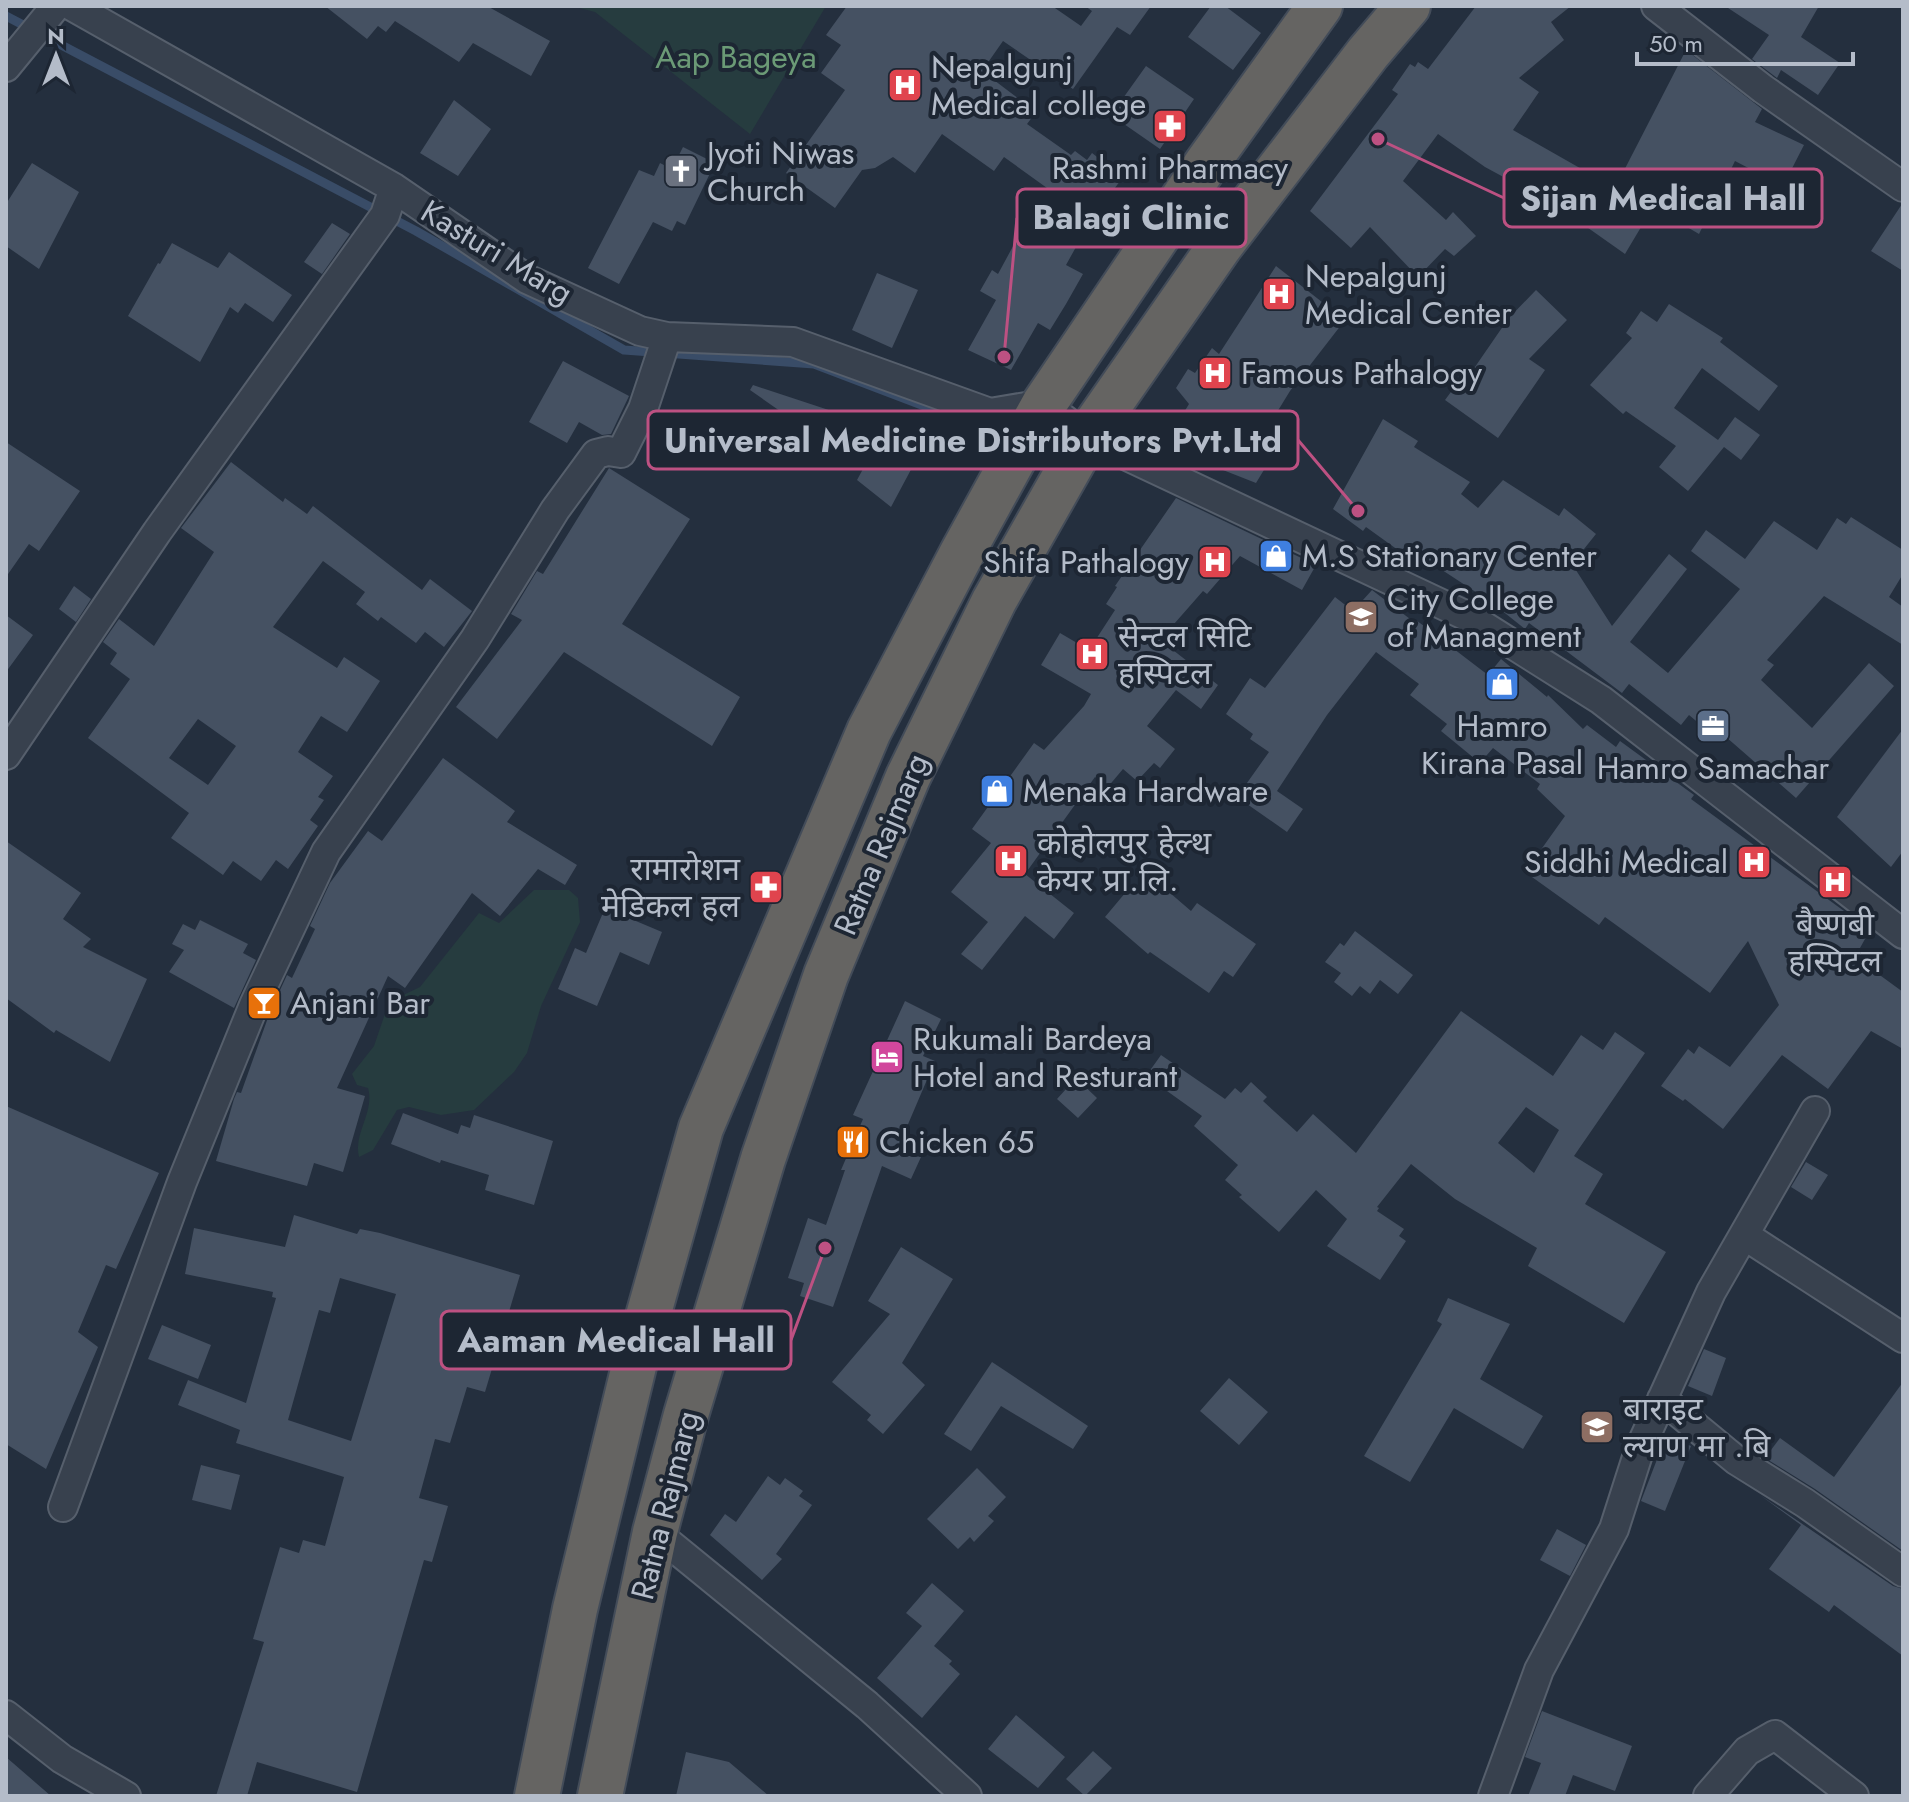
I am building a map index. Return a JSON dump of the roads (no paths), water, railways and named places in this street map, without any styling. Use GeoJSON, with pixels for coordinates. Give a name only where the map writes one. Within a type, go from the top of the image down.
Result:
{"type":"FeatureCollection","features":[{"type":"Feature","properties":{"kind":"highway","name":"Ratna Rajmarg"},"geometry":{"type":"LineString","coordinates":[[537,1796],[575,1609],[623,1412],[701,1128],[869,731],[1044,404],[1207,163],[1318,6]]}},
{"type":"Feature","properties":{"kind":"highway","name":"Ratna Rajmarg"},"geometry":{"type":"LineString","coordinates":[[600,1796],[655,1532],[686,1415],[763,1159],[826,975],[914,763],[994,601],[1087,437],[1220,246],[1368,53],[1408,6]]}},
{"type":"Feature","properties":{"kind":"street"},"geometry":{"type":"LineString","coordinates":[[6,67],[56,6]]}},
{"type":"Feature","properties":{"kind":"street","name":"Kasturi Marg"},"geometry":{"type":"LineString","coordinates":[[72,6],[394,188],[527,279],[640,331],[667,337],[793,342],[990,413],[1044,404]]}},
{"type":"Feature","properties":{"kind":"street"},"geometry":{"type":"LineString","coordinates":[[1656,6],[1763,89],[1903,187]]}},
{"type":"Feature","properties":{"kind":"street"},"geometry":{"type":"LineString","coordinates":[[6,755],[157,532],[385,215],[394,188]]}},
{"type":"Feature","properties":{"kind":"street"},"geometry":{"type":"LineString","coordinates":[[63,1507],[182,1182],[254,1005],[326,852],[475,639],[555,510],[596,454],[608,451],[621,453],[643,409],[667,337]]}},
{"type":"Feature","properties":{"kind":"street"},"geometry":{"type":"LineString","coordinates":[[1044,404],[1087,437],[1471,618],[1601,700],[1903,934]]}},
{"type":"Feature","properties":{"kind":"street"},"geometry":{"type":"LineString","coordinates":[[1493,1796],[1539,1670],[1614,1529],[1640,1448],[1711,1292],[1815,1111]]}},
{"type":"Feature","properties":{"kind":"street"},"geometry":{"type":"LineString","coordinates":[[1744,1235],[1903,1338]]}},
{"type":"Feature","properties":{"kind":"street"},"geometry":{"type":"LineString","coordinates":[[1662,1399],[1736,1460],[1805,1503],[1903,1572]]}},
{"type":"Feature","properties":{"kind":"street"},"geometry":{"type":"LineString","coordinates":[[655,1532],[867,1705],[967,1796]]}},
{"type":"Feature","properties":{"kind":"street"},"geometry":{"type":"LineString","coordinates":[[6,1715],[62,1759],[126,1796]]}},
{"type":"Feature","properties":{"kind":"street"},"geometry":{"type":"LineString","coordinates":[[1708,1796],[1747,1751],[1775,1735],[1854,1796]]}},
{"type":"Feature","properties":{"kind":"waterway"},"geometry":{"type":"LineString","coordinates":[[6,16],[416,231],[624,350],[814,364],[1011,439]]}},
{"type":"Feature","properties":{"kind":"place","name":"Nepalgunj Medical college"},"geometry":{"type":"Point","coordinates":[905,85]}},
{"type":"Feature","properties":{"kind":"place","name":"Rashmi Pharmacy"},"geometry":{"type":"Point","coordinates":[1170,126]}},
{"type":"Feature","properties":{"kind":"place","name":"Sijan Medical Hall"},"geometry":{"type":"Point","coordinates":[1378,139]}},
{"type":"Feature","properties":{"kind":"place","name":"Jyoti Niwas Church"},"geometry":{"type":"Point","coordinates":[681,171]}},
{"type":"Feature","properties":{"kind":"place","name":"Nepalgunj Medical Center"},"geometry":{"type":"Point","coordinates":[1279,294]}},
{"type":"Feature","properties":{"kind":"place","name":"Balagi Clinic"},"geometry":{"type":"Point","coordinates":[1004,357]}},
{"type":"Feature","properties":{"kind":"place","name":"Famous Pathalogy"},"geometry":{"type":"Point","coordinates":[1215,373]}},
{"type":"Feature","properties":{"kind":"place","name":"Universal Medicine Distributors Pvt.Ltd"},"geometry":{"type":"Point","coordinates":[1358,511]}},
{"type":"Feature","properties":{"kind":"place","name":"M.S Stationary Center"},"geometry":{"type":"Point","coordinates":[1276,556]}},
{"type":"Feature","properties":{"kind":"place","name":"Shifa Pathalogy"},"geometry":{"type":"Point","coordinates":[1215,562]}},
{"type":"Feature","properties":{"kind":"place","name":"City College of Managment"},"geometry":{"type":"Point","coordinates":[1361,617]}},
{"type":"Feature","properties":{"kind":"place","name":"सेन्टल सिटि हस्पिटल"},"geometry":{"type":"Point","coordinates":[1092,654]}},
{"type":"Feature","properties":{"kind":"place","name":"Hamro Kirana Pasal"},"geometry":{"type":"Point","coordinates":[1502,684]}},
{"type":"Feature","properties":{"kind":"place","name":"Hamro Samachar"},"geometry":{"type":"Point","coordinates":[1713,726]}},
{"type":"Feature","properties":{"kind":"place","name":"Menaka Hardware"},"geometry":{"type":"Point","coordinates":[997,791]}},
{"type":"Feature","properties":{"kind":"place","name":"काेहाेलपुर हेल्थ केयर प्रा.लि."},"geometry":{"type":"Point","coordinates":[1011,861]}},
{"type":"Feature","properties":{"kind":"place","name":"Siddhi Medical"},"geometry":{"type":"Point","coordinates":[1754,862]}},
{"type":"Feature","properties":{"kind":"place","name":"बैष्णबी हस्पिटल"},"geometry":{"type":"Point","coordinates":[1835,882]}},
{"type":"Feature","properties":{"kind":"place","name":"रामारोशन मेडिकल हल"},"geometry":{"type":"Point","coordinates":[766,887]}},
{"type":"Feature","properties":{"kind":"place","name":"Anjani Bar"},"geometry":{"type":"Point","coordinates":[264,1003]}},
{"type":"Feature","properties":{"kind":"place","name":"Rukumali Bardeya Hotel and Resturant"},"geometry":{"type":"Point","coordinates":[887,1057]}},
{"type":"Feature","properties":{"kind":"place","name":"Chicken 65"},"geometry":{"type":"Point","coordinates":[853,1142]}},
{"type":"Feature","properties":{"kind":"place","name":"Aaman Medical Hall"},"geometry":{"type":"Point","coordinates":[825,1248]}},
{"type":"Feature","properties":{"kind":"place","name":"बाराइट ल्याण मा .बि"},"geometry":{"type":"Point","coordinates":[1597,1427]}},
{"type":"Feature","properties":{"kind":"park label","name":"Aap Bageya"},"geometry":{"type":"Point","coordinates":[736,57]}}]}
